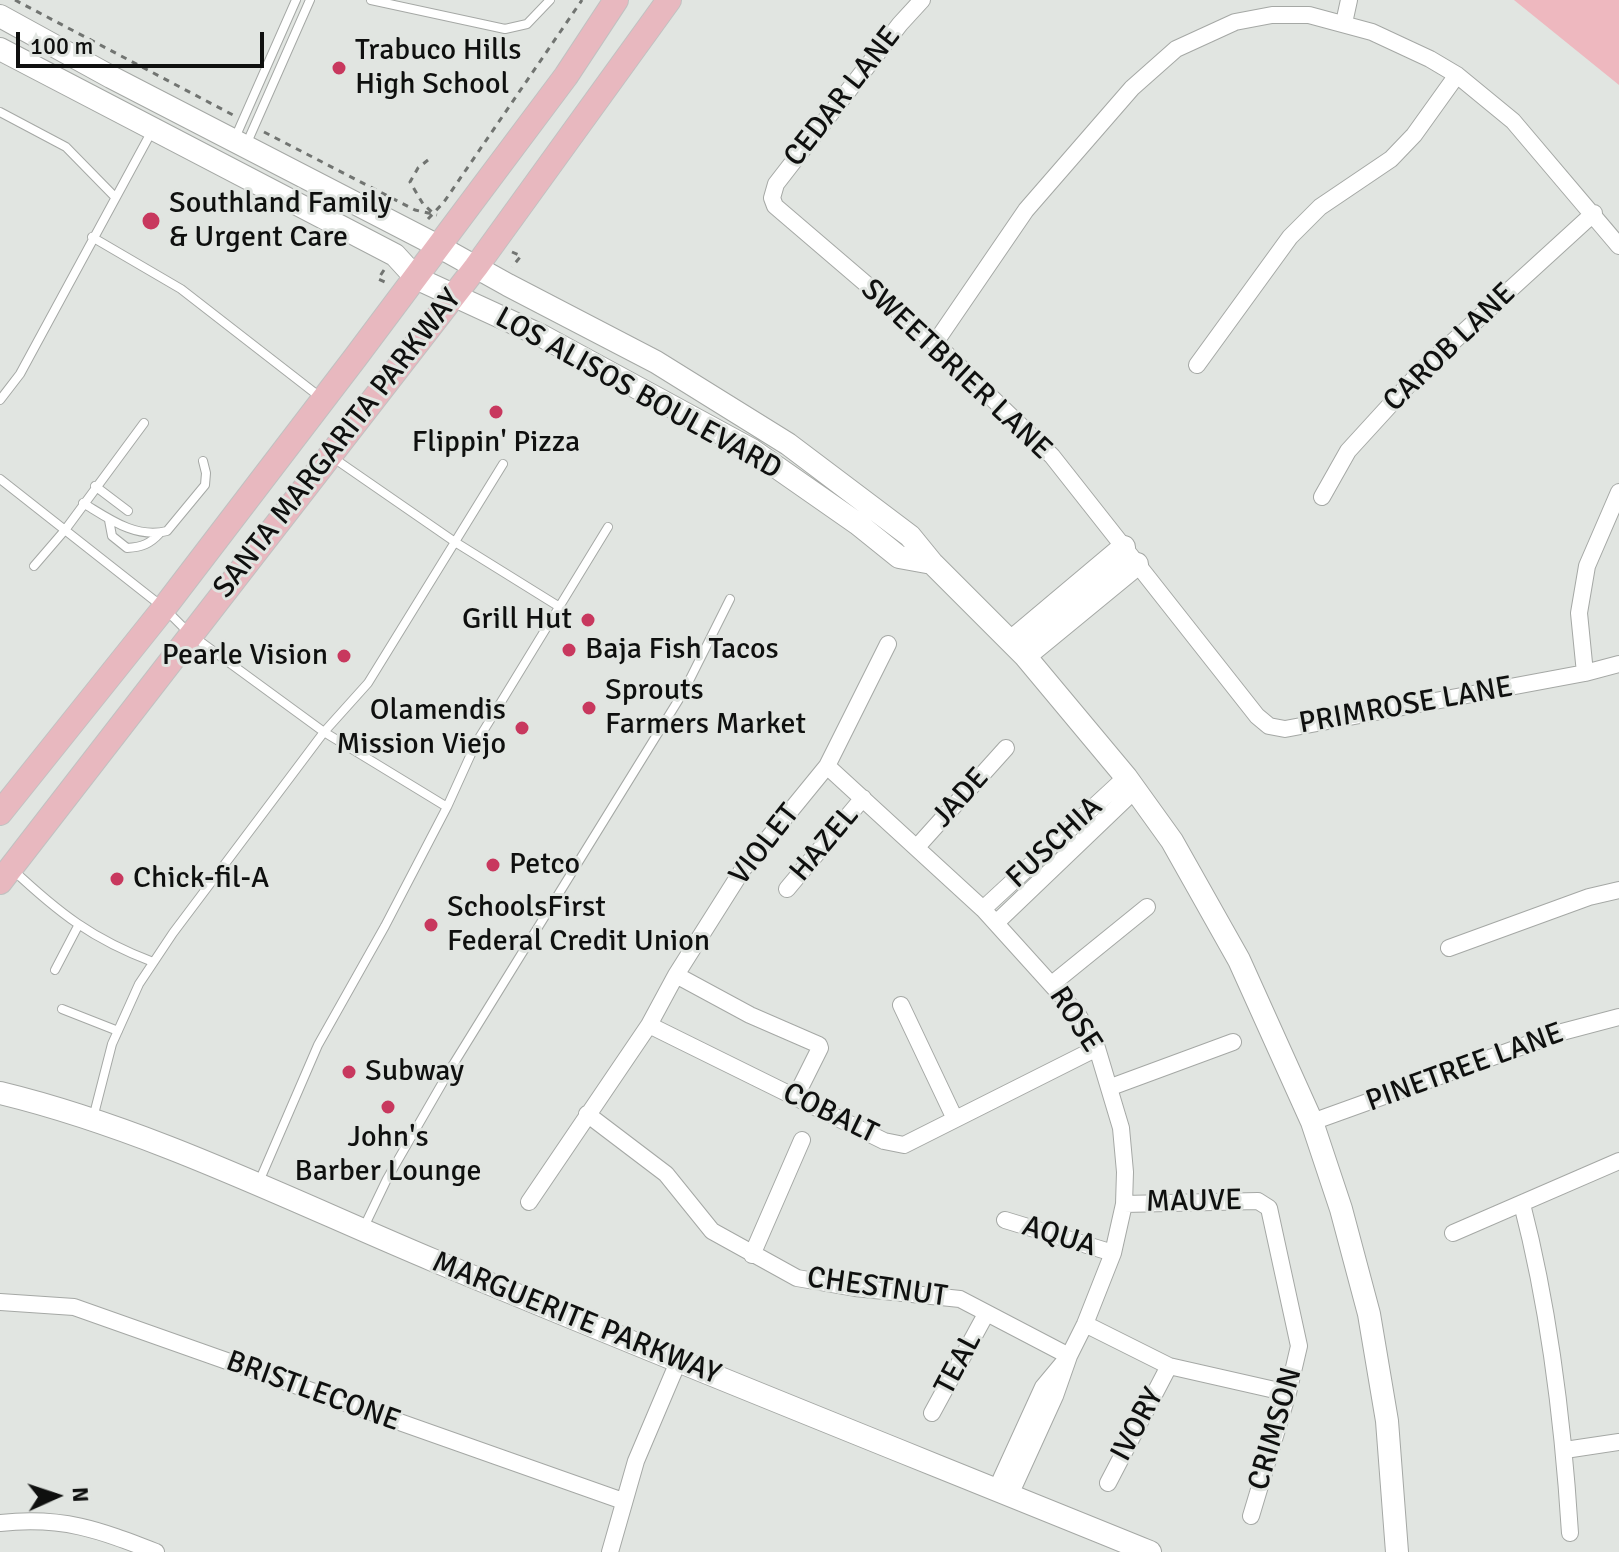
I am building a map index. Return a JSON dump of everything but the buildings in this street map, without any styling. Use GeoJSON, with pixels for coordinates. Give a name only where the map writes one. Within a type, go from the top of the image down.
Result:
{"type":"FeatureCollection","features":[{"type":"Feature","properties":{"kind":"main road","name":"SANTA MARGARITA PARKWAY"},"geometry":{"type":"LineString","coordinates":[[1,810],[164,608],[416,278],[566,76],[616,0]]}},
{"type":"Feature","properties":{"kind":"main road","name":"SANTA MARGARITA PARKWAY"},"geometry":{"type":"LineString","coordinates":[[6,875],[476,267],[669,0]]}},
{"type":"Feature","properties":{"kind":"main road","name":"LOS ALISOS BOULEVARD"},"geometry":{"type":"LineString","coordinates":[[0,16],[111,77],[244,134],[438,246],[656,362],[788,444],[910,536],[932,563],[1018,649],[1131,784],[1172,841],[1239,960],[1312,1122],[1341,1209],[1369,1314],[1387,1421],[1397,1552]]}},
{"type":"Feature","properties":{"kind":"main road","name":"LOS ALISOS BOULEVARD"},"geometry":{"type":"LineString","coordinates":[[0,49],[395,255],[416,278],[542,336],[752,450],[858,524],[899,557],[932,563]]}},
{"type":"Feature","properties":{"kind":"main road"},"geometry":{"type":"LineString","coordinates":[[1018,649],[1130,555]]}},
{"type":"Feature","properties":{"kind":"main road","name":"MARGUERITE PARKWAY"},"geometry":{"type":"LineString","coordinates":[[0,1093],[93,1118],[678,1362],[1150,1552]]}},
{"type":"Feature","properties":{"kind":"street","name":"CEDAR LANE"},"geometry":{"type":"LineString","coordinates":[[772,198],[776,184],[922,0]]}},
{"type":"Feature","properties":{"kind":"street"},"geometry":{"type":"LineString","coordinates":[[1344,23],[1349,0]]}},
{"type":"Feature","properties":{"kind":"street"},"geometry":{"type":"LineString","coordinates":[[935,343],[1026,210],[1132,88],[1176,49],[1235,22],[1272,15],[1309,15],[1344,23],[1398,44],[1457,75],[1513,121],[1619,246]]}},
{"type":"Feature","properties":{"kind":"street"},"geometry":{"type":"LineString","coordinates":[[1197,365],[1290,237],[1320,207],[1391,159],[1414,135],[1457,75]]}},
{"type":"Feature","properties":{"kind":"street","name":"SWEETBRIER LANE"},"geometry":{"type":"LineString","coordinates":[[772,198],[783,214],[935,343],[1052,456],[1130,555]]}},
{"type":"Feature","properties":{"kind":"street","name":"CAROB LANE"},"geometry":{"type":"LineString","coordinates":[[1322,497],[1348,451],[1422,370],[1594,213]]}},
{"type":"Feature","properties":{"kind":"street"},"geometry":{"type":"LineString","coordinates":[[1585,673],[1579,613],[1587,566],[1619,492]]}},
{"type":"Feature","properties":{"kind":"street","name":"PRIMROSE LANE"},"geometry":{"type":"LineString","coordinates":[[1130,555],[1257,716],[1269,726],[1285,729],[1619,664]]}},
{"type":"Feature","properties":{"kind":"street","name":"VIOLET"},"geometry":{"type":"LineString","coordinates":[[529,1202],[649,1025],[676,975],[743,869],[827,766],[888,644]]}},
{"type":"Feature","properties":{"kind":"street","name":"JADE"},"geometry":{"type":"LineString","coordinates":[[917,847],[1006,748]]}},
{"type":"Feature","properties":{"kind":"street","name":"ROSE"},"geometry":{"type":"LineString","coordinates":[[827,766],[983,909],[1077,1013],[1097,1048],[1121,1128],[1124,1204],[1113,1253],[1069,1356],[1043,1387],[1003,1492]]}},
{"type":"Feature","properties":{"kind":"street","name":"FUSCHIA"},"geometry":{"type":"LineString","coordinates":[[983,909],[1131,784]]}},
{"type":"Feature","properties":{"kind":"street","name":"FUSCHIA"},"geometry":{"type":"LineString","coordinates":[[996,923],[1131,784]]}},
{"type":"Feature","properties":{"kind":"street","name":"HAZEL"},"geometry":{"type":"LineString","coordinates":[[787,889],[863,798]]}},
{"type":"Feature","properties":{"kind":"street"},"geometry":{"type":"LineString","coordinates":[[1449,948],[1589,897],[1619,890]]}},
{"type":"Feature","properties":{"kind":"street"},"geometry":{"type":"LineString","coordinates":[[1052,984],[1147,907]]}},
{"type":"Feature","properties":{"kind":"street"},"geometry":{"type":"LineString","coordinates":[[676,975],[750,1015],[819,1045],[795,1098]]}},
{"type":"Feature","properties":{"kind":"street"},"geometry":{"type":"LineString","coordinates":[[901,1005],[955,1119]]}},
{"type":"Feature","properties":{"kind":"street","name":"PINETREE LANE"},"geometry":{"type":"LineString","coordinates":[[1312,1122],[1562,1032],[1619,1017]]}},
{"type":"Feature","properties":{"kind":"street","name":"COBALT"},"geometry":{"type":"LineString","coordinates":[[649,1025],[884,1141],[904,1145],[1097,1048]]}},
{"type":"Feature","properties":{"kind":"street"},"geometry":{"type":"LineString","coordinates":[[1111,1087],[1233,1042]]}},
{"type":"Feature","properties":{"kind":"street","name":"CHESTNUT"},"geometry":{"type":"LineString","coordinates":[[587,1114],[666,1174],[712,1231],[797,1278],[855,1288],[960,1299],[1069,1356]]}},
{"type":"Feature","properties":{"kind":"street"},"geometry":{"type":"LineString","coordinates":[[752,1255],[802,1140]]}},
{"type":"Feature","properties":{"kind":"street"},"geometry":{"type":"LineString","coordinates":[[1453,1233],[1619,1161]]}},
{"type":"Feature","properties":{"kind":"street","name":"MAUVE"},"geometry":{"type":"LineString","coordinates":[[1124,1204],[1264,1203]]}},
{"type":"Feature","properties":{"kind":"street","name":"CRIMSON"},"geometry":{"type":"LineString","coordinates":[[1251,1516],[1299,1346],[1269,1208],[1264,1203]]}},
{"type":"Feature","properties":{"kind":"street"},"geometry":{"type":"LineString","coordinates":[[1522,1204],[1553,1351],[1565,1450],[1570,1533]]}},
{"type":"Feature","properties":{"kind":"street","name":"AQUA"},"geometry":{"type":"LineString","coordinates":[[1005,1220],[1113,1253]]}},
{"type":"Feature","properties":{"kind":"street","name":"BRISTLECONE"},"geometry":{"type":"LineString","coordinates":[[0,1302],[74,1307],[623,1501]]}},
{"type":"Feature","properties":{"kind":"street","name":"TEAL"},"geometry":{"type":"LineString","coordinates":[[932,1413],[986,1314]]}},
{"type":"Feature","properties":{"kind":"street"},"geometry":{"type":"LineString","coordinates":[[1085,1324],[1169,1366],[1288,1393]]}},
{"type":"Feature","properties":{"kind":"street"},"geometry":{"type":"LineString","coordinates":[[610,1552],[636,1461],[678,1362]]}},
{"type":"Feature","properties":{"kind":"street","name":"IVORY"},"geometry":{"type":"LineString","coordinates":[[1108,1483],[1169,1366]]}},
{"type":"Feature","properties":{"kind":"street"},"geometry":{"type":"LineString","coordinates":[[1565,1450],[1619,1442]]}},
{"type":"Feature","properties":{"kind":"street"},"geometry":{"type":"LineString","coordinates":[[0,1523],[50,1520],[74,1524],[156,1552]]}},
{"type":"Feature","properties":{"kind":"lane"},"geometry":{"type":"LineString","coordinates":[[244,134],[296,0]]}},
{"type":"Feature","properties":{"kind":"lane"},"geometry":{"type":"LineString","coordinates":[[244,134],[310,0]]}},
{"type":"Feature","properties":{"kind":"lane"},"geometry":{"type":"LineString","coordinates":[[371,0],[505,29],[527,24],[550,0]]}},
{"type":"Feature","properties":{"kind":"lane"},"geometry":{"type":"LineString","coordinates":[[0,112],[66,147],[114,196]]}},
{"type":"Feature","properties":{"kind":"lane"},"geometry":{"type":"LineString","coordinates":[[0,400],[20,374],[153,128]]}},
{"type":"Feature","properties":{"kind":"lane"},"geometry":{"type":"LineString","coordinates":[[92,237],[181,289],[323,400]]}},
{"type":"Feature","properties":{"kind":"lane"},"geometry":{"type":"LineString","coordinates":[[34,566],[65,530],[144,423]]}},
{"type":"Feature","properties":{"kind":"lane"},"geometry":{"type":"LineString","coordinates":[[331,457],[455,542],[558,606]]}},
{"type":"Feature","properties":{"kind":"lane"},"geometry":{"type":"LineString","coordinates":[[83,503],[109,520],[142,531],[167,531],[205,485],[203,461]]}},
{"type":"Feature","properties":{"kind":"lane"},"geometry":{"type":"LineString","coordinates":[[93,1118],[118,1031],[139,984],[324,732],[368,683],[503,464]]}},
{"type":"Feature","properties":{"kind":"lane"},"geometry":{"type":"LineString","coordinates":[[0,479],[164,608],[190,634],[324,732],[447,807]]}},
{"type":"Feature","properties":{"kind":"lane"},"geometry":{"type":"LineString","coordinates":[[95,486],[128,511]]}},
{"type":"Feature","properties":{"kind":"lane"},"geometry":{"type":"LineString","coordinates":[[109,520],[112,536],[127,548],[151,542],[160,533]]}},
{"type":"Feature","properties":{"kind":"lane"},"geometry":{"type":"LineString","coordinates":[[258,1185],[318,1045],[374,947],[447,807],[476,743],[608,527]]}},
{"type":"Feature","properties":{"kind":"lane"},"geometry":{"type":"LineString","coordinates":[[363,1229],[387,1179],[451,1068],[684,691],[730,599]]}},
{"type":"Feature","properties":{"kind":"lane"},"geometry":{"type":"LineString","coordinates":[[6,875],[78,926],[116,948],[153,962]]}},
{"type":"Feature","properties":{"kind":"lane"},"geometry":{"type":"LineString","coordinates":[[55,970],[78,926]]}},
{"type":"Feature","properties":{"kind":"lane"},"geometry":{"type":"LineString","coordinates":[[62,1009],[118,1031]]}},
{"type":"Feature","properties":{"kind":"path"},"geometry":{"type":"LineString","coordinates":[[15,0],[224,108],[244,134],[415,210],[433,213]]}},
{"type":"Feature","properties":{"kind":"path"},"geometry":{"type":"LineString","coordinates":[[433,213],[444,202],[582,0]]}},
{"type":"Feature","properties":{"kind":"path"},"geometry":{"type":"LineString","coordinates":[[428,160],[418,168],[410,182],[423,204],[433,213]]}},
{"type":"Feature","properties":{"kind":"shaded area"},"geometry":{"type":"Polygon","coordinates":[[[1514,0],[1619,0],[1619,85],[1514,0]]]}},
{"type":"Feature","properties":{"kind":"place","name":"Trabuco Hills High School"},"geometry":{"type":"Point","coordinates":[339,68]}},
{"type":"Feature","properties":{"kind":"place","name":"Southland Family & Urgent Care"},"geometry":{"type":"Point","coordinates":[151,221]}},
{"type":"Feature","properties":{"kind":"place","name":"Flippin' Pizza"},"geometry":{"type":"Point","coordinates":[496,412]}},
{"type":"Feature","properties":{"kind":"place","name":"Grill Hut"},"geometry":{"type":"Point","coordinates":[588,620]}},
{"type":"Feature","properties":{"kind":"place","name":"Baja Fish Tacos"},"geometry":{"type":"Point","coordinates":[569,650]}},
{"type":"Feature","properties":{"kind":"place","name":"Pearle Vision"},"geometry":{"type":"Point","coordinates":[344,656]}},
{"type":"Feature","properties":{"kind":"place","name":"Sprouts Farmers Market"},"geometry":{"type":"Point","coordinates":[589,708]}},
{"type":"Feature","properties":{"kind":"place","name":"Olamendis Mission Viejo"},"geometry":{"type":"Point","coordinates":[522,728]}},
{"type":"Feature","properties":{"kind":"place","name":"Petco"},"geometry":{"type":"Point","coordinates":[493,865]}},
{"type":"Feature","properties":{"kind":"place","name":"Chick-fil-A"},"geometry":{"type":"Point","coordinates":[117,879]}},
{"type":"Feature","properties":{"kind":"place","name":"SchoolsFirst Federal Credit Union"},"geometry":{"type":"Point","coordinates":[431,925]}},
{"type":"Feature","properties":{"kind":"place","name":"Subway"},"geometry":{"type":"Point","coordinates":[349,1072]}},
{"type":"Feature","properties":{"kind":"place","name":"John's Barber Lounge"},"geometry":{"type":"Point","coordinates":[388,1107]}}]}
